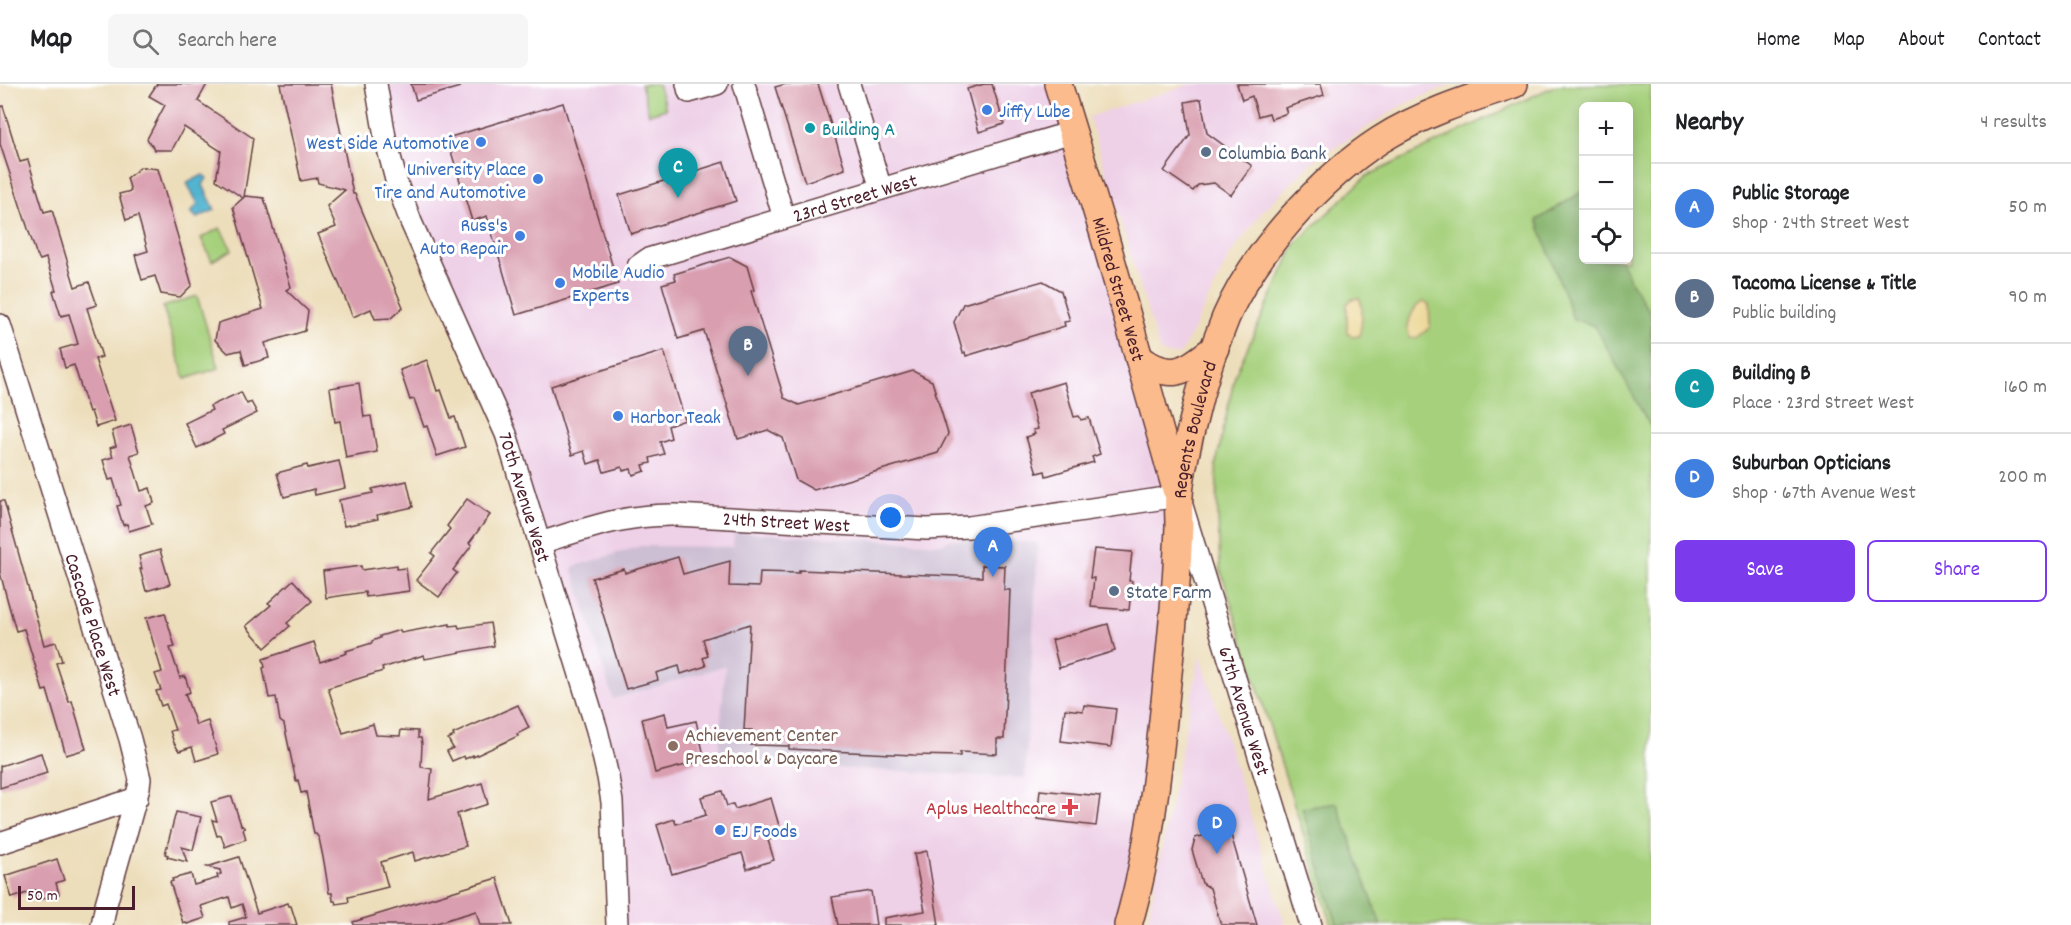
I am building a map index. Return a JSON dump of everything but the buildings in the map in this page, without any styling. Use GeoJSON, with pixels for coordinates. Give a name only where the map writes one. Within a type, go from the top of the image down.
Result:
{"type":"FeatureCollection","features":[{"type":"Feature","properties":{"kind":"main road","name":"Mildred Street West"},"geometry":{"type":"LineString","coordinates":[[1058,84],[1179,496]]}},
{"type":"Feature","properties":{"kind":"main road","name":"Regents Boulevard"},"geometry":{"type":"LineString","coordinates":[[1128,925],[1136,897],[1161,747],[1173,620],[1179,496],[1192,424],[1227,316],[1262,255],[1306,203],[1335,175],[1380,140],[1417,119],[1514,84]]}},
{"type":"Feature","properties":{"kind":"main road"},"geometry":{"type":"LineString","coordinates":[[1138,358],[1158,370],[1178,372],[1190,367],[1215,348]]}},
{"type":"Feature","properties":{"kind":"street","name":"70th Avenue West"},"geometry":{"type":"LineString","coordinates":[[376,84],[385,137],[397,184],[411,222],[506,434],[597,730],[608,777],[614,832],[617,925]]}},
{"type":"Feature","properties":{"kind":"street"},"geometry":{"type":"LineString","coordinates":[[687,84],[689,92],[717,84]]}},
{"type":"Feature","properties":{"kind":"street"},"geometry":{"type":"LineString","coordinates":[[744,84],[784,218]]}},
{"type":"Feature","properties":{"kind":"street"},"geometry":{"type":"LineString","coordinates":[[849,84],[881,189]]}},
{"type":"Feature","properties":{"kind":"street","name":"23rd Street West"},"geometry":{"type":"LineString","coordinates":[[638,266],[648,259],[1072,132]]}},
{"type":"Feature","properties":{"kind":"street","name":"Cascade Place West"},"geometry":{"type":"LineString","coordinates":[[0,325],[4,352],[130,739],[140,779],[137,798],[102,925]]}},
{"type":"Feature","properties":{"kind":"street","name":"24th Street West"},"geometry":{"type":"LineString","coordinates":[[540,543],[602,523],[639,516],[676,515],[937,528],[969,527],[1179,496]]}},
{"type":"Feature","properties":{"kind":"street","name":"67th Avenue West"},"geometry":{"type":"LineString","coordinates":[[1179,496],[1311,925]]}},
{"type":"Feature","properties":{"kind":"street"},"geometry":{"type":"LineString","coordinates":[[0,843],[137,798]]}},
{"type":"Feature","properties":{"kind":"shaded area"},"geometry":{"type":"Polygon","coordinates":[[[376,84],[1058,84],[1179,496],[1128,925],[617,925],[613,832],[513,452],[437,278],[376,84]]]}},
{"type":"Feature","properties":{"kind":"shaded area"},"geometry":{"type":"Polygon","coordinates":[[[1191,84],[1452,84],[1404,104],[1312,162],[1262,212],[1230,255],[1187,342],[1180,354],[1172,355],[1160,352],[1089,117],[1191,84]]]}},
{"type":"Feature","properties":{"kind":"shaded area"},"geometry":{"type":"Polygon","coordinates":[[[734,532],[942,544],[952,539],[1038,543],[1025,778],[718,762],[725,666],[613,699],[572,567],[641,546],[733,547],[734,532]]]}},
{"type":"Feature","properties":{"kind":"shaded area"},"geometry":{"type":"Polygon","coordinates":[[[1200,654],[1285,925],[1147,925],[1200,654]]]}},
{"type":"Feature","properties":{"kind":"green space"},"geometry":{"type":"Polygon","coordinates":[[[641,84],[658,84],[666,109],[649,114],[641,84]]]}},
{"type":"Feature","properties":{"kind":"green space"},"geometry":{"type":"Polygon","coordinates":[[[1651,84],[1651,925],[1332,925],[1220,568],[1216,464],[1235,375],[1296,243],[1367,176],[1556,85],[1651,84]]]}},
{"type":"Feature","properties":{"kind":"green space"},"geometry":{"type":"Polygon","coordinates":[[[1579,194],[1579,264],[1623,264],[1632,284],[1651,314],[1651,428],[1595,326],[1573,319],[1537,220],[1579,194]]]}},
{"type":"Feature","properties":{"kind":"green space"},"geometry":{"type":"Polygon","coordinates":[[[220,228],[232,250],[212,261],[201,238],[220,228]]]}},
{"type":"Feature","properties":{"kind":"green space"},"geometry":{"type":"Polygon","coordinates":[[[197,296],[219,368],[185,379],[163,307],[197,296]]]}},
{"type":"Feature","properties":{"kind":"green space"},"geometry":{"type":"Polygon","coordinates":[[[1337,803],[1381,925],[1337,925],[1302,808],[1337,803]]]}},
{"type":"Feature","properties":{"kind":"sand"},"geometry":{"type":"Polygon","coordinates":[[[1359,298],[1362,311],[1361,327],[1359,336],[1352,337],[1347,331],[1347,304],[1352,299],[1359,298]]]}},
{"type":"Feature","properties":{"kind":"sand"},"geometry":{"type":"Polygon","coordinates":[[[1423,302],[1429,304],[1430,327],[1417,338],[1409,337],[1410,317],[1423,302]]]}},
{"type":"Feature","properties":{"kind":"water"},"geometry":{"type":"Polygon","coordinates":[[[203,175],[207,178],[203,185],[215,210],[197,218],[191,212],[198,204],[187,183],[203,175]]]}},
{"type":"Feature","properties":{"kind":"place","name":"Jiffy Lube"},"geometry":{"type":"Point","coordinates":[987,110]}},
{"type":"Feature","properties":{"kind":"place","name":"Building A"},"geometry":{"type":"Point","coordinates":[810,128]}},
{"type":"Feature","properties":{"kind":"place","name":"West Side Automotive"},"geometry":{"type":"Point","coordinates":[481,142]}},
{"type":"Feature","properties":{"kind":"place","name":"Columbia Bank"},"geometry":{"type":"Point","coordinates":[1206,152]}},
{"type":"Feature","properties":{"kind":"place","name":"University Place Tire and Automotive"},"geometry":{"type":"Point","coordinates":[538,179]}},
{"type":"Feature","properties":{"kind":"place","name":"Building B"},"geometry":{"type":"Point","coordinates":[678,198]}},
{"type":"Feature","properties":{"kind":"place","name":"Russ's Auto Repair"},"geometry":{"type":"Point","coordinates":[520,236]}},
{"type":"Feature","properties":{"kind":"place","name":"Mobile Audio Experts"},"geometry":{"type":"Point","coordinates":[560,283]}},
{"type":"Feature","properties":{"kind":"place","name":"Tacoma License & Title"},"geometry":{"type":"Point","coordinates":[748,376]}},
{"type":"Feature","properties":{"kind":"place","name":"Harbor Teak"},"geometry":{"type":"Point","coordinates":[618,416]}},
{"type":"Feature","properties":{"kind":"place","name":"Public Storage"},"geometry":{"type":"Point","coordinates":[993,577]}},
{"type":"Feature","properties":{"kind":"place","name":"State Farm"},"geometry":{"type":"Point","coordinates":[1114,591]}},
{"type":"Feature","properties":{"kind":"place","name":"Achievement Center Preschool & Daycare"},"geometry":{"type":"Point","coordinates":[673,746]}},
{"type":"Feature","properties":{"kind":"place","name":"Aplus Healthcare"},"geometry":{"type":"Point","coordinates":[1070,807]}},
{"type":"Feature","properties":{"kind":"place","name":"EJ Foods"},"geometry":{"type":"Point","coordinates":[720,830]}},
{"type":"Feature","properties":{"kind":"place","name":"Suburban Opticians"},"geometry":{"type":"Point","coordinates":[1217,854]}}]}
